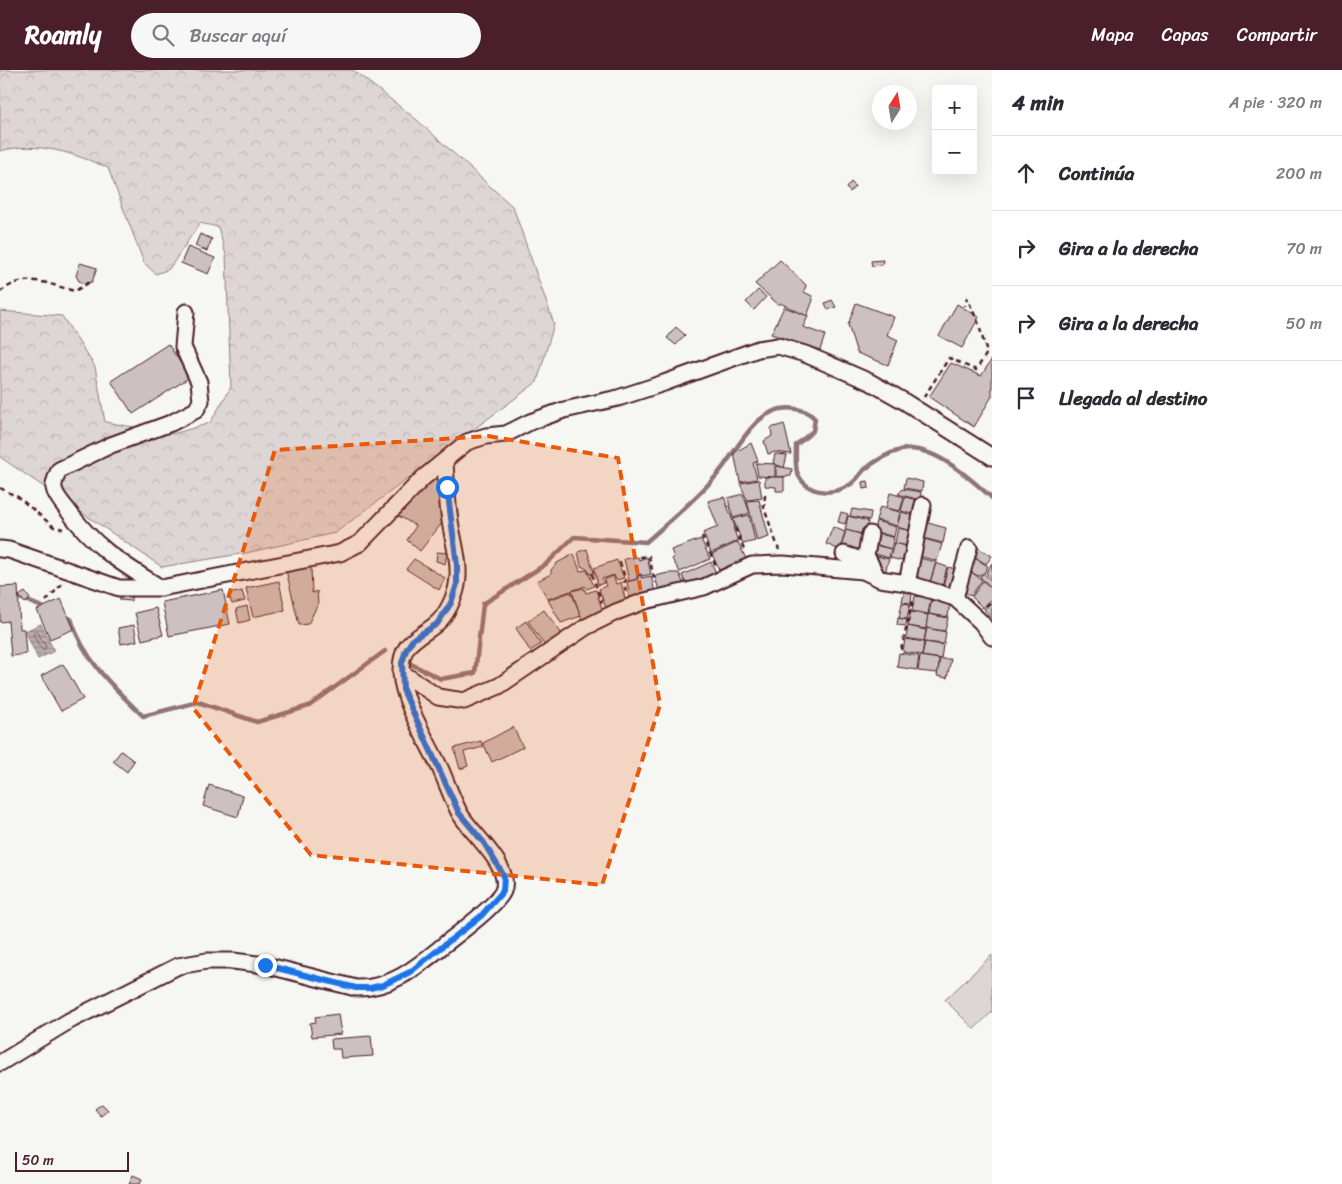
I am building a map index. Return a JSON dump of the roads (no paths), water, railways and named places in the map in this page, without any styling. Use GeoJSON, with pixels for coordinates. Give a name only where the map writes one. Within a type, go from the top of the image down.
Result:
{"type":"FeatureCollection","features":[{"type":"Feature","properties":{"kind":"street"},"geometry":{"type":"LineString","coordinates":[[162,588],[114,558],[84,533],[54,489],[59,470],[111,445],[171,423],[196,410],[201,401],[199,382],[183,347],[186,312]]}},
{"type":"Feature","properties":{"kind":"street"},"geometry":{"type":"LineString","coordinates":[[0,549],[9,550],[119,588],[162,588],[340,552],[360,543],[423,478],[467,442],[486,436],[506,434],[530,422],[564,410],[618,398],[758,349],[778,346],[805,354],[870,382],[917,408],[992,456]]}},
{"type":"Feature","properties":{"kind":"street"},"geometry":{"type":"LineString","coordinates":[[0,1063],[69,1021],[178,966],[207,961],[232,960],[265,965],[356,988],[370,988],[410,972],[481,916],[503,891],[504,876],[484,843],[459,813],[403,690],[401,672],[406,650],[413,639],[437,624],[451,603],[457,584],[457,565],[450,522],[445,461]]}},
{"type":"Feature","properties":{"kind":"street"},"geometry":{"type":"LineString","coordinates":[[912,585],[923,505]]}},
{"type":"Feature","properties":{"kind":"street"},"geometry":{"type":"LineString","coordinates":[[870,534],[866,555],[877,577]]}},
{"type":"Feature","properties":{"kind":"street"},"geometry":{"type":"LineString","coordinates":[[955,598],[969,548]]}},
{"type":"Feature","properties":{"kind":"street"},"geometry":{"type":"LineString","coordinates":[[844,554],[870,563]]}},
{"type":"Feature","properties":{"kind":"street"},"geometry":{"type":"LineString","coordinates":[[401,672],[438,697],[464,701],[499,686],[586,627],[607,616],[630,607],[704,587],[751,566],[783,564],[863,571],[877,577],[955,598],[981,622],[992,638]]}},
{"type":"Feature","properties":{"kind":"water"},"geometry":{"type":"Polygon","coordinates":[[[41,624],[54,651],[38,659],[25,631],[41,624]]]}},
{"type":"Feature","properties":{"kind":"waterway"},"geometry":{"type":"LineString","coordinates":[[409,663],[441,679],[475,673],[483,604],[546,564],[574,537],[646,542],[708,485],[749,431],[759,421],[770,413],[782,409],[802,410],[809,413],[815,419],[813,431],[796,445],[797,472],[801,480],[813,489],[828,492],[844,488],[853,483],[864,470],[881,458],[901,450],[913,449],[938,457],[950,464],[992,498]]}},
{"type":"Feature","properties":{"kind":"waterway"},"geometry":{"type":"LineString","coordinates":[[15,596],[47,609]]}},
{"type":"Feature","properties":{"kind":"waterway"},"geometry":{"type":"LineString","coordinates":[[66,617],[71,619],[76,634],[91,660],[121,695],[143,716],[198,702],[257,722],[309,706],[385,651]]}}]}
